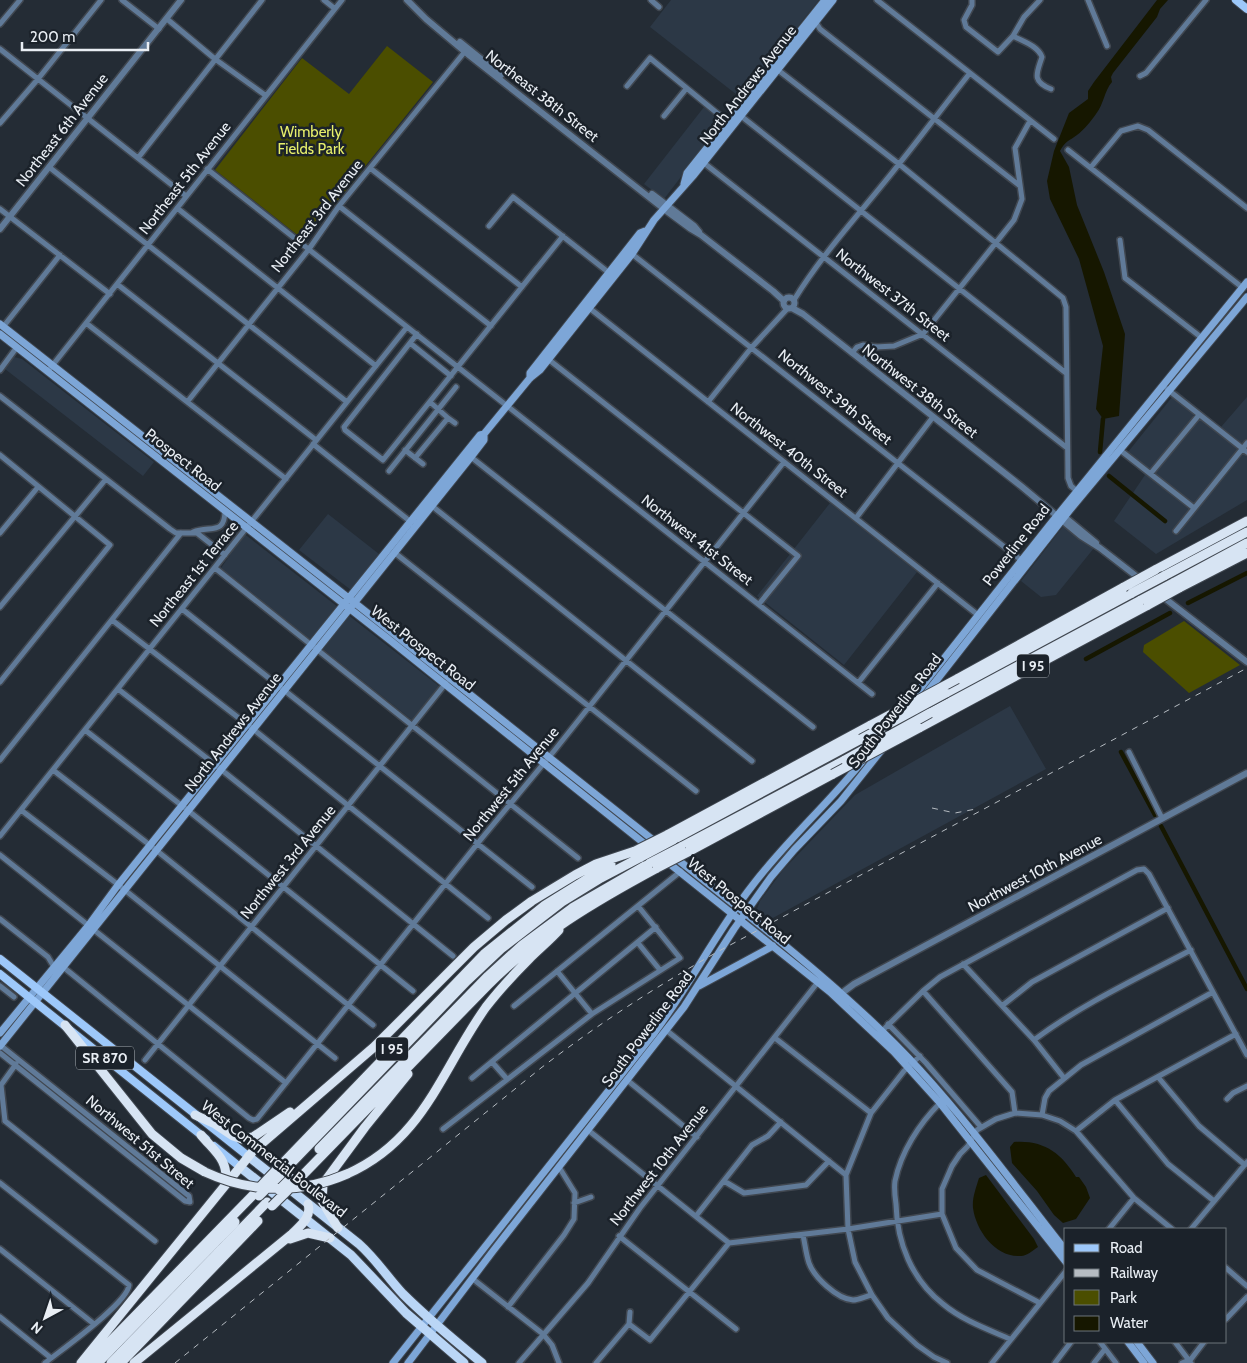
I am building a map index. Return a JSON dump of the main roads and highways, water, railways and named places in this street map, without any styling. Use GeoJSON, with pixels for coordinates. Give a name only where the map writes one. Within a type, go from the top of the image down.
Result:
{"type":"FeatureCollection","features":[{"type":"Feature","properties":{"kind":"highway","name":"I 95"},"geometry":{"type":"LineString","coordinates":[[89,1363],[281,1170],[462,976],[496,944],[558,896],[591,875],[670,838],[872,725],[1247,521]]}},
{"type":"Feature","properties":{"kind":"highway"},"geometry":{"type":"LineString","coordinates":[[670,838],[861,739],[1247,532]]}},
{"type":"Feature","properties":{"kind":"highway"},"geometry":{"type":"LineString","coordinates":[[1176,586],[1247,543]]}},
{"type":"Feature","properties":{"kind":"highway","name":"I 95"},"geometry":{"type":"LineString","coordinates":[[684,850],[919,728],[1144,602],[1247,553]]}},
{"type":"Feature","properties":{"kind":"highway"},"geometry":{"type":"LineString","coordinates":[[293,1180],[488,976],[534,935],[572,908],[684,850],[930,713],[1144,602]]}},
{"type":"Feature","properties":{"kind":"highway"},"geometry":{"type":"LineString","coordinates":[[81,1363],[248,1156],[315,1096],[374,1047],[474,947],[510,916],[550,889],[596,864],[638,854]]}},
{"type":"Feature","properties":{"kind":"highway","name":"I 95"},"geometry":{"type":"LineString","coordinates":[[121,1363],[269,1204],[509,964],[544,935],[654,866]]}},
{"type":"Feature","properties":{"kind":"highway"},"geometry":{"type":"LineString","coordinates":[[64,1025],[152,1134],[181,1158],[205,1172],[242,1185],[274,1188],[315,1185],[347,1174],[366,1164],[384,1153],[411,1127],[489,1004],[517,970],[550,940],[570,918]]}},
{"type":"Feature","properties":{"kind":"highway"},"geometry":{"type":"LineString","coordinates":[[338,1228],[322,1201],[323,1184],[434,1041]]}},
{"type":"Feature","properties":{"kind":"highway"},"geometry":{"type":"LineString","coordinates":[[195,1115],[215,1124],[233,1136],[242,1138],[253,1137],[315,1096]]}},
{"type":"Feature","properties":{"kind":"highway"},"geometry":{"type":"LineString","coordinates":[[201,1135],[225,1164],[227,1172],[226,1184]]}},
{"type":"Feature","properties":{"kind":"highway","name":"West Commercial Boulevard"},"geometry":{"type":"LineString","coordinates":[[248,1156],[369,1254],[401,1292],[437,1326],[482,1363]]}},
{"type":"Feature","properties":{"kind":"highway","name":"West Commercial Boulevard"},"geometry":{"type":"LineString","coordinates":[[240,1167],[364,1267],[421,1328],[464,1363]]}},
{"type":"Feature","properties":{"kind":"highway"},"geometry":{"type":"LineString","coordinates":[[98,1363],[257,1194]]}},
{"type":"Feature","properties":{"kind":"highway"},"geometry":{"type":"LineString","coordinates":[[112,1363],[269,1204]]}},
{"type":"Feature","properties":{"kind":"highway"},"geometry":{"type":"LineString","coordinates":[[134,1363],[281,1243],[306,1219],[309,1212],[308,1204]]}},
{"type":"Feature","properties":{"kind":"highway"},"geometry":{"type":"LineString","coordinates":[[281,1243],[306,1233],[330,1238]]}},
{"type":"Feature","properties":{"kind":"main road","name":"North Andrews Avenue"},"geometry":{"type":"LineString","coordinates":[[0,1045],[58,966],[350,603],[480,435],[484,434],[530,378],[540,370],[608,272],[640,233],[645,231],[704,163],[778,70],[825,0]]}},
{"type":"Feature","properties":{"kind":"main road","name":"North Andrews Avenue"},"geometry":{"type":"LineString","coordinates":[[683,186],[688,173],[740,107],[811,23],[833,0]]}},
{"type":"Feature","properties":{"kind":"main road"},"geometry":{"type":"LineString","coordinates":[[1236,0],[1247,8]]}},
{"type":"Feature","properties":{"kind":"main road"},"geometry":{"type":"LineString","coordinates":[[740,107],[741,116]]}},
{"type":"Feature","properties":{"kind":"main road"},"geometry":{"type":"LineString","coordinates":[[728,122],[728,133]]}},
{"type":"Feature","properties":{"kind":"main road","name":"North Andrews Avenue"},"geometry":{"type":"LineString","coordinates":[[530,378],[530,373],[632,254],[644,237],[645,231]]}},
{"type":"Feature","properties":{"kind":"main road"},"geometry":{"type":"LineString","coordinates":[[1239,306],[1245,285]]}},
{"type":"Feature","properties":{"kind":"main road","name":"Powerline Road"},"geometry":{"type":"LineString","coordinates":[[965,644],[1061,516],[1077,491],[1245,285]]}},
{"type":"Feature","properties":{"kind":"main road","name":"Powerline Road"},"geometry":{"type":"LineString","coordinates":[[807,824],[856,770],[1022,560],[1120,450],[1247,297]]}},
{"type":"Feature","properties":{"kind":"main road","name":"Prospect Road"},"geometry":{"type":"LineString","coordinates":[[1,328],[17,347],[50,368]]}},
{"type":"Feature","properties":{"kind":"main road","name":"Prospect Road"},"geometry":{"type":"LineString","coordinates":[[1,328],[350,603]]}},
{"type":"Feature","properties":{"kind":"main road","name":"North Andrews Avenue"},"geometry":{"type":"LineString","coordinates":[[350,603],[395,553],[484,440],[484,434]]}},
{"type":"Feature","properties":{"kind":"main road","name":"Prospect Road"},"geometry":{"type":"LineString","coordinates":[[150,447],[225,510],[250,525]]}},
{"type":"Feature","properties":{"kind":"main road"},"geometry":{"type":"LineString","coordinates":[[431,497],[432,506]]}},
{"type":"Feature","properties":{"kind":"main road"},"geometry":{"type":"LineString","coordinates":[[989,613],[988,608],[993,597]]}},
{"type":"Feature","properties":{"kind":"main road","name":"West Prospect Road"},"geometry":{"type":"LineString","coordinates":[[350,603],[735,910],[740,919],[773,946],[818,982],[839,995],[910,1064],[940,1103],[973,1138],[1064,1259]]}},
{"type":"Feature","properties":{"kind":"main road"},"geometry":{"type":"LineString","coordinates":[[973,634],[978,621],[978,615]]}},
{"type":"Feature","properties":{"kind":"main road","name":"South Powerline Road"},"geometry":{"type":"LineString","coordinates":[[393,1363],[554,1159],[666,1030],[698,986],[744,913],[789,856],[847,794],[965,644]]}},
{"type":"Feature","properties":{"kind":"main road","name":"West Prospect Road"},"geometry":{"type":"LineString","coordinates":[[546,760],[681,871],[735,910],[744,913],[882,1031],[1064,1249]]}},
{"type":"Feature","properties":{"kind":"main road"},"geometry":{"type":"LineString","coordinates":[[847,794],[856,770]]}},
{"type":"Feature","properties":{"kind":"main road","name":"South Powerline Road"},"geometry":{"type":"LineString","coordinates":[[408,1363],[619,1089],[627,1067],[679,998],[735,910],[774,859],[807,824]]}},
{"type":"Feature","properties":{"kind":"main road"},"geometry":{"type":"LineString","coordinates":[[698,986],[773,946]]}},
{"type":"Feature","properties":{"kind":"main road","name":"SR 870"},"geometry":{"type":"LineString","coordinates":[[0,959],[40,990]]}},
{"type":"Feature","properties":{"kind":"main road","name":"SR 870"},"geometry":{"type":"LineString","coordinates":[[0,974],[32,1000]]}},
{"type":"Feature","properties":{"kind":"main road","name":"West Commercial Boulevard"},"geometry":{"type":"LineString","coordinates":[[40,990],[248,1156]]}},
{"type":"Feature","properties":{"kind":"main road","name":"North Andrews Avenue"},"geometry":{"type":"LineString","coordinates":[[0,1033],[32,1000]]}},
{"type":"Feature","properties":{"kind":"main road","name":"West Commercial Boulevard"},"geometry":{"type":"LineString","coordinates":[[32,1000],[240,1167]]}},
{"type":"Feature","properties":{"kind":"main road"},"geometry":{"type":"LineString","coordinates":[[554,1159],[559,1167]]}},
{"type":"Feature","properties":{"kind":"main road"},"geometry":{"type":"LineString","coordinates":[[1129,1343],[1145,1361]]}},
{"type":"Feature","properties":{"kind":"main road"},"geometry":{"type":"LineString","coordinates":[[1137,1343],[1145,1361]]}},
{"type":"Feature","properties":{"kind":"water"},"geometry":{"type":"Polygon","coordinates":[[[1157,0],[1168,0],[1113,73],[1111,77],[1112,82],[1096,114],[1080,133],[1065,143],[1060,151],[1069,167],[1077,205],[1104,272],[1125,334],[1119,416],[1103,419],[1096,409],[1103,346],[1079,259],[1050,199],[1047,181],[1054,151],[1069,113],[1088,99],[1088,91],[1094,82],[1157,0]]]}},
{"type":"Feature","properties":{"kind":"water"},"geometry":{"type":"Polygon","coordinates":[[[1014,1142],[1034,1143],[1051,1150],[1064,1161],[1076,1177],[1079,1177],[1086,1187],[1090,1198],[1076,1219],[1063,1223],[1054,1215],[1037,1191],[1012,1163],[1010,1147],[1014,1142]]]}},
{"type":"Feature","properties":{"kind":"water"},"geometry":{"type":"Polygon","coordinates":[[[986,1175],[1034,1239],[1038,1247],[1028,1254],[1021,1256],[1003,1253],[989,1241],[978,1225],[973,1208],[974,1197],[979,1178],[986,1175]]]}},
{"type":"Feature","properties":{"kind":"waterway"},"geometry":{"type":"LineString","coordinates":[[1100,452],[1103,419]]}},
{"type":"Feature","properties":{"kind":"waterway"},"geometry":{"type":"LineString","coordinates":[[1109,476],[1165,521]]}},
{"type":"Feature","properties":{"kind":"waterway"},"geometry":{"type":"LineString","coordinates":[[1188,603],[1247,573]]}},
{"type":"Feature","properties":{"kind":"waterway"},"geometry":{"type":"LineString","coordinates":[[1086,659],[1170,613]]}},
{"type":"Feature","properties":{"kind":"waterway"},"geometry":{"type":"LineString","coordinates":[[1121,752],[1155,815]]}},
{"type":"Feature","properties":{"kind":"waterway"},"geometry":{"type":"LineString","coordinates":[[1161,826],[1247,989]]}},
{"type":"Feature","properties":{"kind":"railway"},"geometry":{"type":"LineString","coordinates":[[175,1363],[541,1068],[628,1006],[719,951],[1247,668]]}},
{"type":"Feature","properties":{"kind":"railway"},"geometry":{"type":"LineString","coordinates":[[932,808],[955,813],[976,809]]}},
{"type":"Feature","properties":{"kind":"park label","name":"Wimberly Fields Park"},"geometry":{"type":"Point","coordinates":[311,140]}}]}
